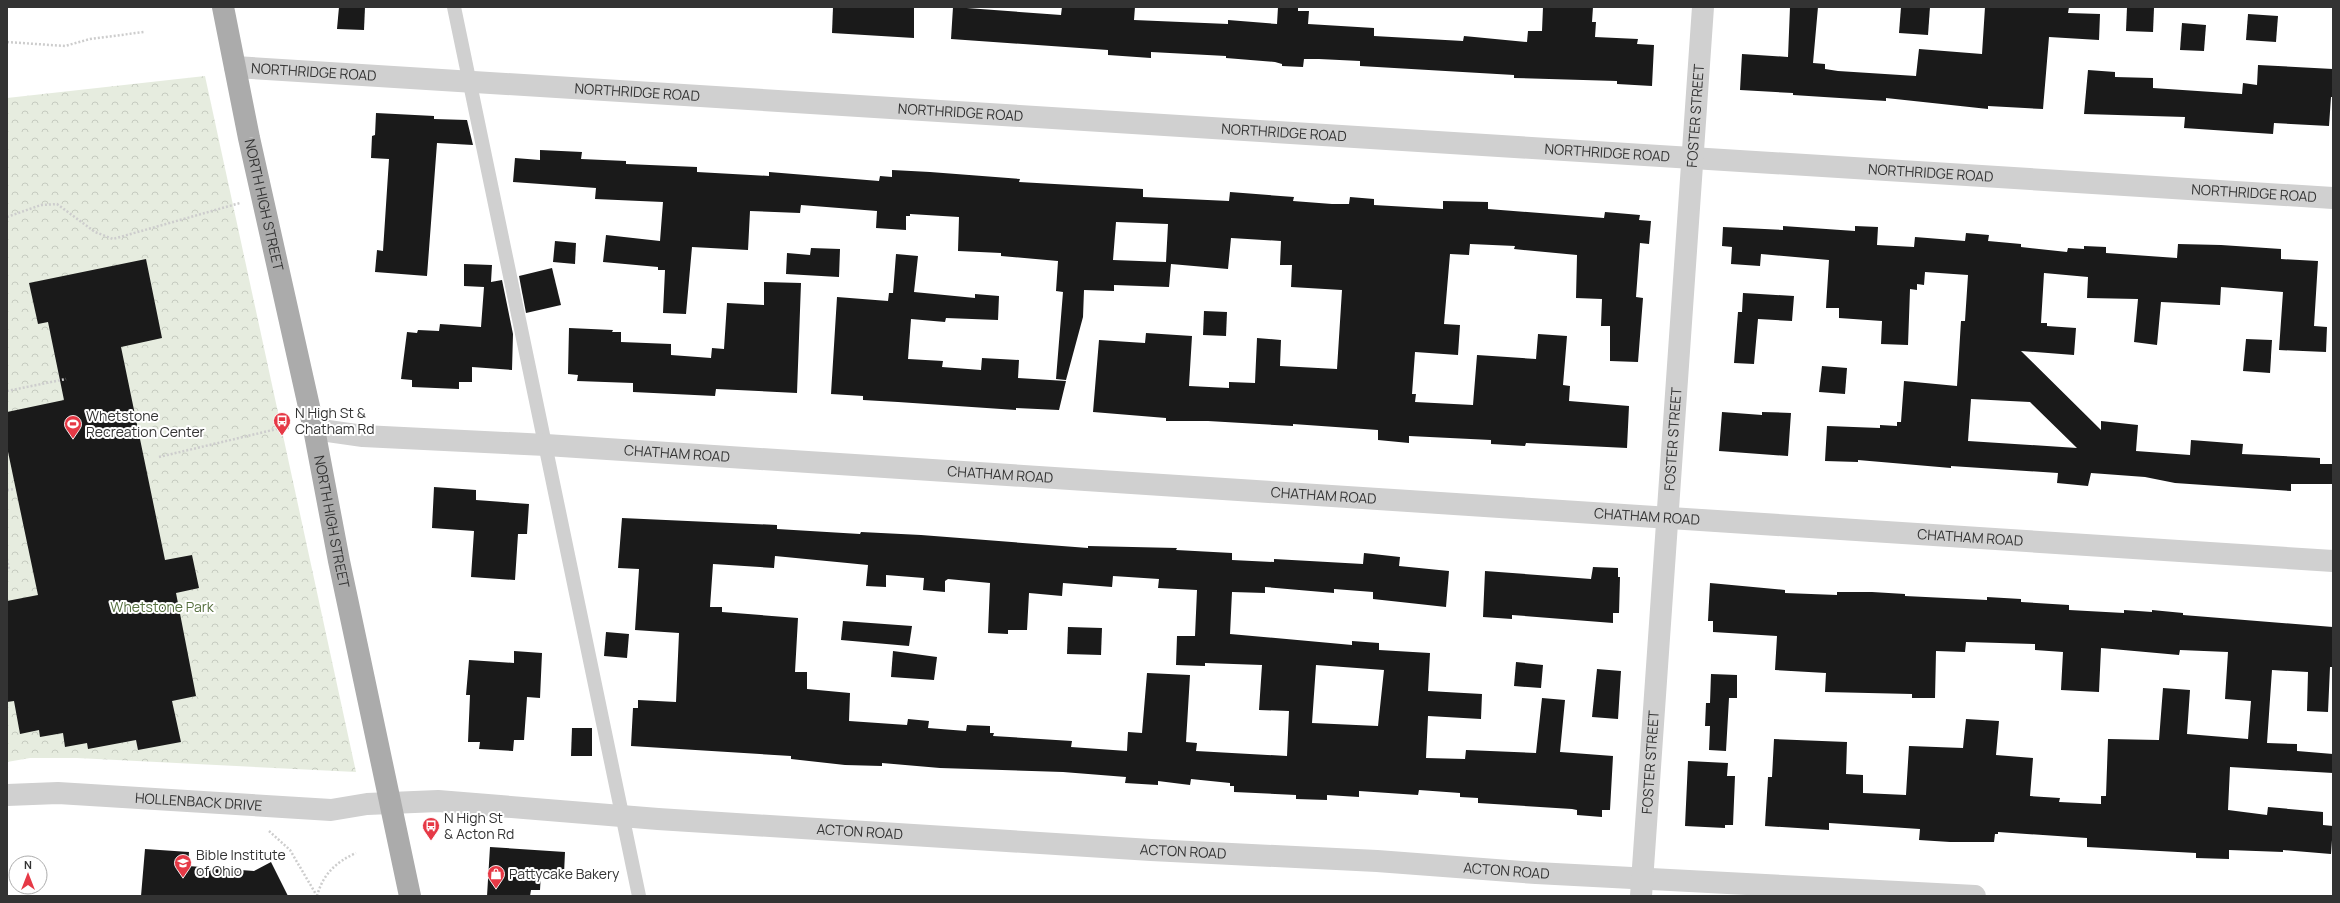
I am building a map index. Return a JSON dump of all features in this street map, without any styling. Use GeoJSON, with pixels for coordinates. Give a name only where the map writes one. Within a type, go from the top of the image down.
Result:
{"type":"FeatureCollection","features":[{"type":"Feature","properties":{"kind":"main road","name":"NORTH HIGH STREET"},"geometry":{"type":"LineString","coordinates":[[223,7],[262,198],[314,429],[339,561],[410,896]]}},
{"type":"Feature","properties":{"kind":"street","name":"FOSTER STREET"},"geometry":{"type":"LineString","coordinates":[[1642,887],[1703,7]]}},
{"type":"Feature","properties":{"kind":"street","name":"NORTHRIDGE ROAD"},"geometry":{"type":"LineString","coordinates":[[235,67],[2333,198]]}},
{"type":"Feature","properties":{"kind":"street","name":"CHATHAM ROAD"},"geometry":{"type":"LineString","coordinates":[[314,429],[363,436],[546,445],[2333,561]]}},
{"type":"Feature","properties":{"kind":"street","name":"HOLLENBACK DRIVE"},"geometry":{"type":"LineString","coordinates":[[7,795],[58,793],[331,810],[391,803]]}},
{"type":"Feature","properties":{"kind":"street","name":"ACTON ROAD"},"geometry":{"type":"LineString","coordinates":[[391,803],[438,801],[566,810],[622,817],[1642,887],[1975,896]]}},
{"type":"Feature","properties":{"kind":"lane"},"geometry":{"type":"LineString","coordinates":[[454,7],[639,896]]}},
{"type":"Feature","properties":{"kind":"path"},"geometry":{"type":"LineString","coordinates":[[7,42],[64,46],[96,38],[144,32]]}},
{"type":"Feature","properties":{"kind":"path"},"geometry":{"type":"LineString","coordinates":[[7,217],[41,204],[57,204],[95,232],[113,239],[154,229],[221,207],[262,198]]}},
{"type":"Feature","properties":{"kind":"path"},"geometry":{"type":"LineString","coordinates":[[7,391],[66,379]]}},
{"type":"Feature","properties":{"kind":"path"},"geometry":{"type":"LineString","coordinates":[[159,457],[281,428],[314,429]]}},
{"type":"Feature","properties":{"kind":"path"},"geometry":{"type":"LineString","coordinates":[[7,490],[16,489]]}},
{"type":"Feature","properties":{"kind":"path"},"geometry":{"type":"LineString","coordinates":[[7,558],[9,569],[7,571]]}},
{"type":"Feature","properties":{"kind":"path"},"geometry":{"type":"LineString","coordinates":[[269,831],[290,850],[317,896]]}},
{"type":"Feature","properties":{"kind":"path"},"geometry":{"type":"LineString","coordinates":[[317,896],[325,877],[331,868],[339,861],[356,853]]}},
{"type":"Feature","properties":{"kind":"green space","name":"Whetstone Park"},"geometry":{"type":"Polygon","coordinates":[[[205,76],[356,772],[77,758],[30,758],[7,762],[7,98],[205,76]]]}},
{"type":"Feature","properties":{"kind":"building"},"geometry":{"type":"Polygon","coordinates":[[[339,7],[365,7],[364,30],[337,29],[339,7]]]}},
{"type":"Feature","properties":{"kind":"building"},"geometry":{"type":"Polygon","coordinates":[[[833,7],[914,7],[914,38],[832,33],[833,7]]]}},
{"type":"Feature","properties":{"kind":"building"},"geometry":{"type":"Polygon","coordinates":[[[953,7],[1061,15],[1062,7],[1135,7],[1134,20],[1228,24],[1228,20],[1277,24],[1278,7],[1298,7],[1298,11],[1309,11],[1308,24],[1374,28],[1374,36],[1463,41],[1464,36],[1527,42],[1528,31],[1542,31],[1543,7],[1593,7],[1592,22],[1596,22],[1595,37],[1638,39],[1637,44],[1654,45],[1652,86],[1617,84],[1617,81],[1514,78],[1514,75],[1360,66],[1360,61],[1304,59],[1303,67],[1282,66],[1282,64],[1275,62],[1226,58],[1226,56],[1151,52],[1151,58],[1108,55],[1108,50],[951,39],[953,7]]]}},
{"type":"Feature","properties":{"kind":"building"},"geometry":{"type":"Polygon","coordinates":[[[1790,7],[1818,7],[1813,63],[1825,64],[1825,69],[1838,71],[1916,76],[1919,49],[1982,54],[1985,7],[2069,7],[2068,13],[2100,14],[2099,40],[2049,37],[2043,109],[1988,106],[1988,109],[1886,98],[1886,101],[1740,90],[1742,54],[1788,57],[1790,7]]]}},
{"type":"Feature","properties":{"kind":"building"},"geometry":{"type":"Polygon","coordinates":[[[1901,7],[1930,7],[1928,35],[1899,33],[1901,7]]]}},
{"type":"Feature","properties":{"kind":"building"},"geometry":{"type":"Polygon","coordinates":[[[2127,7],[2154,8],[2153,32],[2126,31],[2127,7]]]}},
{"type":"Feature","properties":{"kind":"building"},"geometry":{"type":"Polygon","coordinates":[[[2248,14],[2278,16],[2276,42],[2246,40],[2248,14]]]}},
{"type":"Feature","properties":{"kind":"building"},"geometry":{"type":"Polygon","coordinates":[[[2182,23],[2206,25],[2204,51],[2180,50],[2182,23]]]}},
{"type":"Feature","properties":{"kind":"building"},"geometry":{"type":"Polygon","coordinates":[[[2258,65],[2333,69],[2333,97],[2331,97],[2329,126],[2274,123],[2273,134],[2184,128],[2185,117],[2084,114],[2088,70],[2115,72],[2115,77],[2153,78],[2153,88],[2242,94],[2243,83],[2257,85],[2258,65]]]}},
{"type":"Feature","properties":{"kind":"building"},"geometry":{"type":"Polygon","coordinates":[[[376,113],[434,116],[434,119],[467,120],[473,145],[437,143],[427,276],[375,272],[377,250],[383,251],[389,159],[371,158],[372,136],[375,135],[376,113]]]}},
{"type":"Feature","properties":{"kind":"building"},"geometry":{"type":"Polygon","coordinates":[[[540,150],[582,152],[581,159],[626,161],[626,164],[697,167],[697,172],[769,176],[769,172],[879,181],[880,176],[892,177],[892,170],[1020,179],[1019,182],[1143,189],[1143,197],[1229,201],[1230,192],[1294,197],[1293,201],[1332,204],[1349,204],[1350,197],[1374,199],[1374,205],[1443,209],[1443,201],[1488,202],[1488,209],[1604,218],[1605,212],[1640,215],[1639,220],[1651,221],[1649,244],[1640,243],[1636,297],[1643,298],[1638,362],[1610,361],[1610,326],[1601,326],[1602,299],[1576,298],[1577,255],[1514,249],[1515,246],[1470,244],[1469,255],[1450,254],[1444,324],[1460,325],[1458,355],[1415,352],[1412,394],[1416,394],[1415,402],[1473,405],[1477,355],[1536,359],[1538,334],[1567,336],[1563,385],[1570,386],[1569,401],[1629,406],[1627,448],[1526,443],[1525,446],[1491,444],[1491,440],[1409,436],[1409,443],[1378,440],[1378,430],[1293,424],[1293,426],[1208,421],[1166,421],[1166,418],[1093,412],[1099,340],[1145,343],[1146,333],[1192,336],[1189,386],[1229,388],[1229,382],[1255,383],[1257,338],[1281,340],[1280,366],[1337,369],[1342,290],[1291,287],[1292,265],[1280,265],[1281,241],[1231,238],[1228,269],[1171,264],[1169,287],[1114,285],[1114,291],[1084,290],[1083,317],[1066,380],[1056,379],[1063,292],[1056,291],[1058,261],[1001,256],[1001,253],[958,251],[959,217],[910,214],[910,216],[906,216],[906,230],[876,228],[877,211],[801,205],[800,213],[750,211],[748,250],[692,247],[686,314],[663,313],[665,270],[658,270],[658,267],[603,262],[606,235],[660,241],[663,202],[595,199],[596,188],[513,182],[515,158],[540,160],[540,150]],[[1116,222],[1113,260],[1166,262],[1168,224],[1116,222]]]}},
{"type":"Feature","properties":{"kind":"building"},"geometry":{"type":"Polygon","coordinates":[[[1783,226],[1855,231],[1855,226],[1878,227],[1877,245],[1914,247],[1915,237],[1965,241],[1966,233],[1989,235],[1988,241],[2021,244],[2021,247],[2067,252],[2068,248],[2084,249],[2084,246],[2106,247],[2106,253],[2177,258],[2178,244],[2221,245],[2281,249],[2281,259],[2318,261],[2314,326],[2327,327],[2326,352],[2279,350],[2283,292],[2221,287],[2220,305],[2161,302],[2157,345],[2134,342],[2138,299],[2087,298],[2088,277],[2044,273],[2041,323],[2047,323],[2047,326],[2076,328],[2074,355],[2021,351],[2101,430],[2101,421],[2138,425],[2136,451],[2190,455],[2191,440],[2243,444],[2242,454],[2320,458],[2320,464],[2333,464],[2333,484],[2291,484],[2291,491],[2175,483],[2145,477],[2091,473],[2088,486],[2057,483],[2058,473],[1951,466],[1951,468],[1858,460],[1858,462],[1825,461],[1827,426],[1880,428],[1880,425],[1897,426],[1897,422],[1901,422],[1904,381],[1957,386],[1961,321],[1965,321],[1968,275],[1925,272],[1924,285],[1917,284],[1917,290],[1910,289],[1908,345],[1881,344],[1882,321],[1839,318],[1839,308],[1826,308],[1829,260],[1761,254],[1760,266],[1731,264],[1732,247],[1722,246],[1723,227],[1783,230],[1783,226]],[[1971,399],[1968,441],[2077,448],[2030,402],[1971,399]]]}},
{"type":"Feature","properties":{"kind":"building"},"geometry":{"type":"Polygon","coordinates":[[[555,241],[576,243],[575,264],[553,262],[555,241]]]}},
{"type":"Feature","properties":{"kind":"building"},"geometry":{"type":"Polygon","coordinates":[[[811,248],[840,249],[839,277],[786,274],[787,253],[810,255],[811,248]]]}},
{"type":"Feature","properties":{"kind":"building"},"geometry":{"type":"Polygon","coordinates":[[[896,254],[918,256],[914,292],[975,298],[975,294],[999,296],[998,320],[946,318],[945,322],[911,319],[908,359],[943,361],[942,367],[981,370],[982,358],[1019,360],[1018,378],[1066,381],[1059,410],[1016,408],[1016,410],[863,400],[863,396],[831,394],[837,297],[888,301],[889,293],[893,293],[896,254]]]}},
{"type":"Feature","properties":{"kind":"building"},"geometry":{"type":"Polygon","coordinates":[[[146,259],[162,338],[121,347],[165,560],[192,555],[199,588],[176,593],[196,696],[172,701],[181,742],[138,750],[136,740],[88,749],[87,743],[65,747],[63,733],[40,737],[39,730],[20,734],[14,701],[7,702],[7,601],[38,595],[7,447],[7,412],[64,400],[48,322],[38,324],[29,283],[146,259]]]}},
{"type":"Feature","properties":{"kind":"building"},"geometry":{"type":"Polygon","coordinates":[[[464,264],[492,265],[491,282],[502,280],[513,334],[512,370],[472,367],[472,382],[459,382],[459,389],[412,387],[412,380],[401,379],[407,332],[417,333],[418,330],[439,331],[440,324],[481,327],[484,287],[464,286],[464,264]]]}},
{"type":"Feature","properties":{"kind":"building"},"geometry":{"type":"Polygon","coordinates":[[[552,268],[561,305],[526,313],[519,276],[552,268]]]}},
{"type":"Feature","properties":{"kind":"building"},"geometry":{"type":"Polygon","coordinates":[[[764,282],[801,283],[797,393],[716,389],[715,396],[633,392],[633,383],[577,381],[578,375],[568,374],[569,328],[613,330],[612,332],[621,332],[621,342],[671,344],[671,355],[711,358],[712,348],[724,349],[727,303],[764,305],[764,282]]]}},
{"type":"Feature","properties":{"kind":"building"},"geometry":{"type":"Polygon","coordinates":[[[1743,293],[1794,296],[1792,321],[1758,319],[1754,364],[1734,363],[1738,312],[1742,312],[1743,293]]]}},
{"type":"Feature","properties":{"kind":"building"},"geometry":{"type":"Polygon","coordinates":[[[1204,311],[1227,312],[1226,336],[1203,335],[1204,311]]]}},
{"type":"Feature","properties":{"kind":"building"},"geometry":{"type":"Polygon","coordinates":[[[2246,339],[2272,340],[2270,373],[2243,371],[2246,339]]]}},
{"type":"Feature","properties":{"kind":"building"},"geometry":{"type":"Polygon","coordinates":[[[1822,366],[1847,368],[1845,394],[1819,392],[1822,366]]]}},
{"type":"Feature","properties":{"kind":"building"},"geometry":{"type":"Polygon","coordinates":[[[1722,412],[1762,415],[1762,412],[1791,413],[1788,456],[1719,451],[1722,412]]]}},
{"type":"Feature","properties":{"kind":"building"},"geometry":{"type":"Polygon","coordinates":[[[434,487],[476,490],[476,500],[529,504],[527,534],[518,534],[515,580],[471,577],[474,531],[432,528],[434,487]]]}},
{"type":"Feature","properties":{"kind":"building"},"geometry":{"type":"Polygon","coordinates":[[[622,518],[777,525],[777,529],[860,534],[861,532],[921,535],[1088,548],[1088,546],[1177,548],[1176,550],[1232,553],[1232,560],[1274,562],[1274,559],[1363,564],[1364,553],[1400,557],[1399,566],[1449,571],[1446,607],[1373,599],[1373,592],[1334,589],[1334,593],[1265,587],[1265,593],[1232,592],[1230,634],[1352,645],[1352,641],[1379,643],[1379,650],[1430,653],[1428,691],[1482,694],[1481,719],[1428,716],[1426,758],[1465,759],[1466,750],[1536,753],[1542,698],[1565,700],[1560,752],[1613,756],[1610,810],[1602,810],[1602,817],[1577,815],[1577,810],[1572,809],[1478,803],[1478,798],[1460,797],[1460,793],[1419,790],[1418,795],[1359,791],[1359,797],[1327,795],[1327,800],[1296,799],[1296,795],[1234,792],[1234,786],[1230,786],[1230,783],[1191,779],[1190,785],[1158,781],[1158,785],[1125,783],[1126,777],[1063,772],[940,768],[882,763],[882,766],[845,765],[791,759],[791,756],[631,746],[633,708],[638,708],[638,700],[676,702],[679,633],[635,630],[639,569],[618,568],[622,518]],[[775,556],[774,568],[713,564],[710,607],[722,607],[722,612],[798,618],[795,672],[807,672],[807,689],[850,693],[849,721],[907,725],[908,719],[929,721],[928,728],[966,731],[967,725],[990,726],[990,733],[994,733],[993,736],[1072,741],[1071,747],[1127,751],[1128,732],[1142,733],[1147,673],[1190,675],[1186,742],[1197,743],[1196,751],[1287,756],[1289,711],[1259,710],[1262,665],[1205,663],[1205,666],[1176,665],[1177,636],[1195,636],[1197,590],[1158,588],[1159,579],[1113,576],[1112,587],[1063,583],[1062,596],[1029,593],[1027,630],[1008,630],[1008,634],[988,633],[990,583],[948,579],[945,581],[945,592],[923,590],[924,578],[886,575],[886,587],[866,586],[868,565],[775,556]],[[1316,665],[1312,723],[1378,726],[1384,670],[1316,665]]]}},
{"type":"Feature","properties":{"kind":"building"},"geometry":{"type":"Polygon","coordinates":[[[1593,567],[1618,568],[1618,577],[1620,577],[1619,613],[1613,613],[1613,623],[1512,615],[1512,619],[1483,617],[1485,571],[1591,579],[1593,567]]]}},
{"type":"Feature","properties":{"kind":"building"},"geometry":{"type":"Polygon","coordinates":[[[1710,583],[1785,590],[1785,593],[1837,595],[1837,592],[1872,592],[1905,594],[1905,596],[1987,600],[1987,597],[2021,599],[2021,602],[2069,605],[2069,610],[2124,613],[2124,610],[2152,612],[2152,610],[2183,613],[2183,615],[2333,627],[2333,667],[2330,667],[2328,712],[2307,711],[2308,672],[2272,670],[2267,743],[2297,744],[2297,751],[2333,754],[2333,773],[2230,767],[2228,810],[2267,815],[2268,807],[2323,812],[2323,825],[2333,826],[2331,854],[2283,850],[2283,852],[2229,850],[2229,859],[2196,858],[2196,853],[2087,847],[2087,838],[1998,832],[1998,834],[1995,834],[1994,842],[1950,842],[1919,840],[1920,829],[1829,823],[1829,830],[1765,826],[1768,777],[1772,777],[1774,739],[1847,742],[1846,774],[1863,775],[1863,793],[1906,795],[1909,746],[1963,748],[1966,719],[1999,721],[1996,755],[2033,758],[2030,796],[2060,798],[2059,802],[2101,804],[2101,796],[2106,796],[2108,739],[2159,740],[2163,688],[2190,690],[2187,734],[2248,739],[2251,701],[2225,699],[2228,652],[2180,650],[2179,655],[2101,648],[2099,692],[2061,690],[2063,652],[2035,650],[2035,644],[1966,642],[1965,652],[1936,651],[1935,698],[1912,698],[1912,694],[1825,692],[1826,673],[1775,670],[1777,636],[1713,632],[1713,621],[1708,621],[1710,583]]]}},
{"type":"Feature","properties":{"kind":"building"},"geometry":{"type":"Polygon","coordinates":[[[843,621],[912,626],[909,646],[841,640],[843,621]]]}},
{"type":"Feature","properties":{"kind":"building"},"geometry":{"type":"Polygon","coordinates":[[[1068,627],[1102,628],[1101,655],[1067,654],[1068,627]]]}},
{"type":"Feature","properties":{"kind":"building"},"geometry":{"type":"Polygon","coordinates":[[[606,632],[629,634],[627,658],[604,656],[606,632]]]}},
{"type":"Feature","properties":{"kind":"building"},"geometry":{"type":"Polygon","coordinates":[[[514,651],[542,653],[540,698],[527,697],[524,740],[514,740],[513,751],[479,749],[480,742],[468,742],[470,695],[466,695],[469,660],[514,663],[514,651]]]}},
{"type":"Feature","properties":{"kind":"building"},"geometry":{"type":"Polygon","coordinates":[[[893,651],[937,657],[934,680],[891,677],[893,651]]]}},
{"type":"Feature","properties":{"kind":"building"},"geometry":{"type":"Polygon","coordinates":[[[1516,662],[1543,665],[1541,688],[1514,686],[1516,662]]]}},
{"type":"Feature","properties":{"kind":"building"},"geometry":{"type":"Polygon","coordinates":[[[1597,669],[1621,671],[1618,719],[1592,717],[1597,669]]]}},
{"type":"Feature","properties":{"kind":"building"},"geometry":{"type":"Polygon","coordinates":[[[1711,674],[1737,675],[1737,698],[1729,698],[1726,751],[1709,750],[1710,726],[1705,726],[1706,703],[1710,703],[1711,674]]]}},
{"type":"Feature","properties":{"kind":"building"},"geometry":{"type":"Polygon","coordinates":[[[572,728],[592,728],[592,756],[571,756],[572,728]]]}},
{"type":"Feature","properties":{"kind":"building"},"geometry":{"type":"Polygon","coordinates":[[[1688,761],[1728,763],[1727,776],[1735,776],[1733,825],[1725,825],[1725,828],[1685,826],[1688,761]]]}},
{"type":"Feature","properties":{"kind":"building"},"geometry":{"type":"Polygon","coordinates":[[[490,847],[565,852],[564,874],[541,873],[540,890],[531,890],[530,896],[487,896],[490,847]]]}},
{"type":"Feature","properties":{"kind":"building"},"geometry":{"type":"Polygon","coordinates":[[[145,849],[189,852],[188,866],[254,871],[271,862],[288,896],[141,896],[145,849]]]}},
{"type":"Feature","properties":{"kind":"place","name":"N High St & Chatham Rd"},"geometry":{"type":"Point","coordinates":[282,436]}},
{"type":"Feature","properties":{"kind":"place","name":"Whetstone Recreation Center"},"geometry":{"type":"Point","coordinates":[73,439]}},
{"type":"Feature","properties":{"kind":"place","name":"N High St & Acton Rd"},"geometry":{"type":"Point","coordinates":[431,841]}},
{"type":"Feature","properties":{"kind":"place","name":"Bible Institute of Ohio"},"geometry":{"type":"Point","coordinates":[183,878]}},
{"type":"Feature","properties":{"kind":"place","name":"Pattycake Bakery"},"geometry":{"type":"Point","coordinates":[496,889]}}]}
